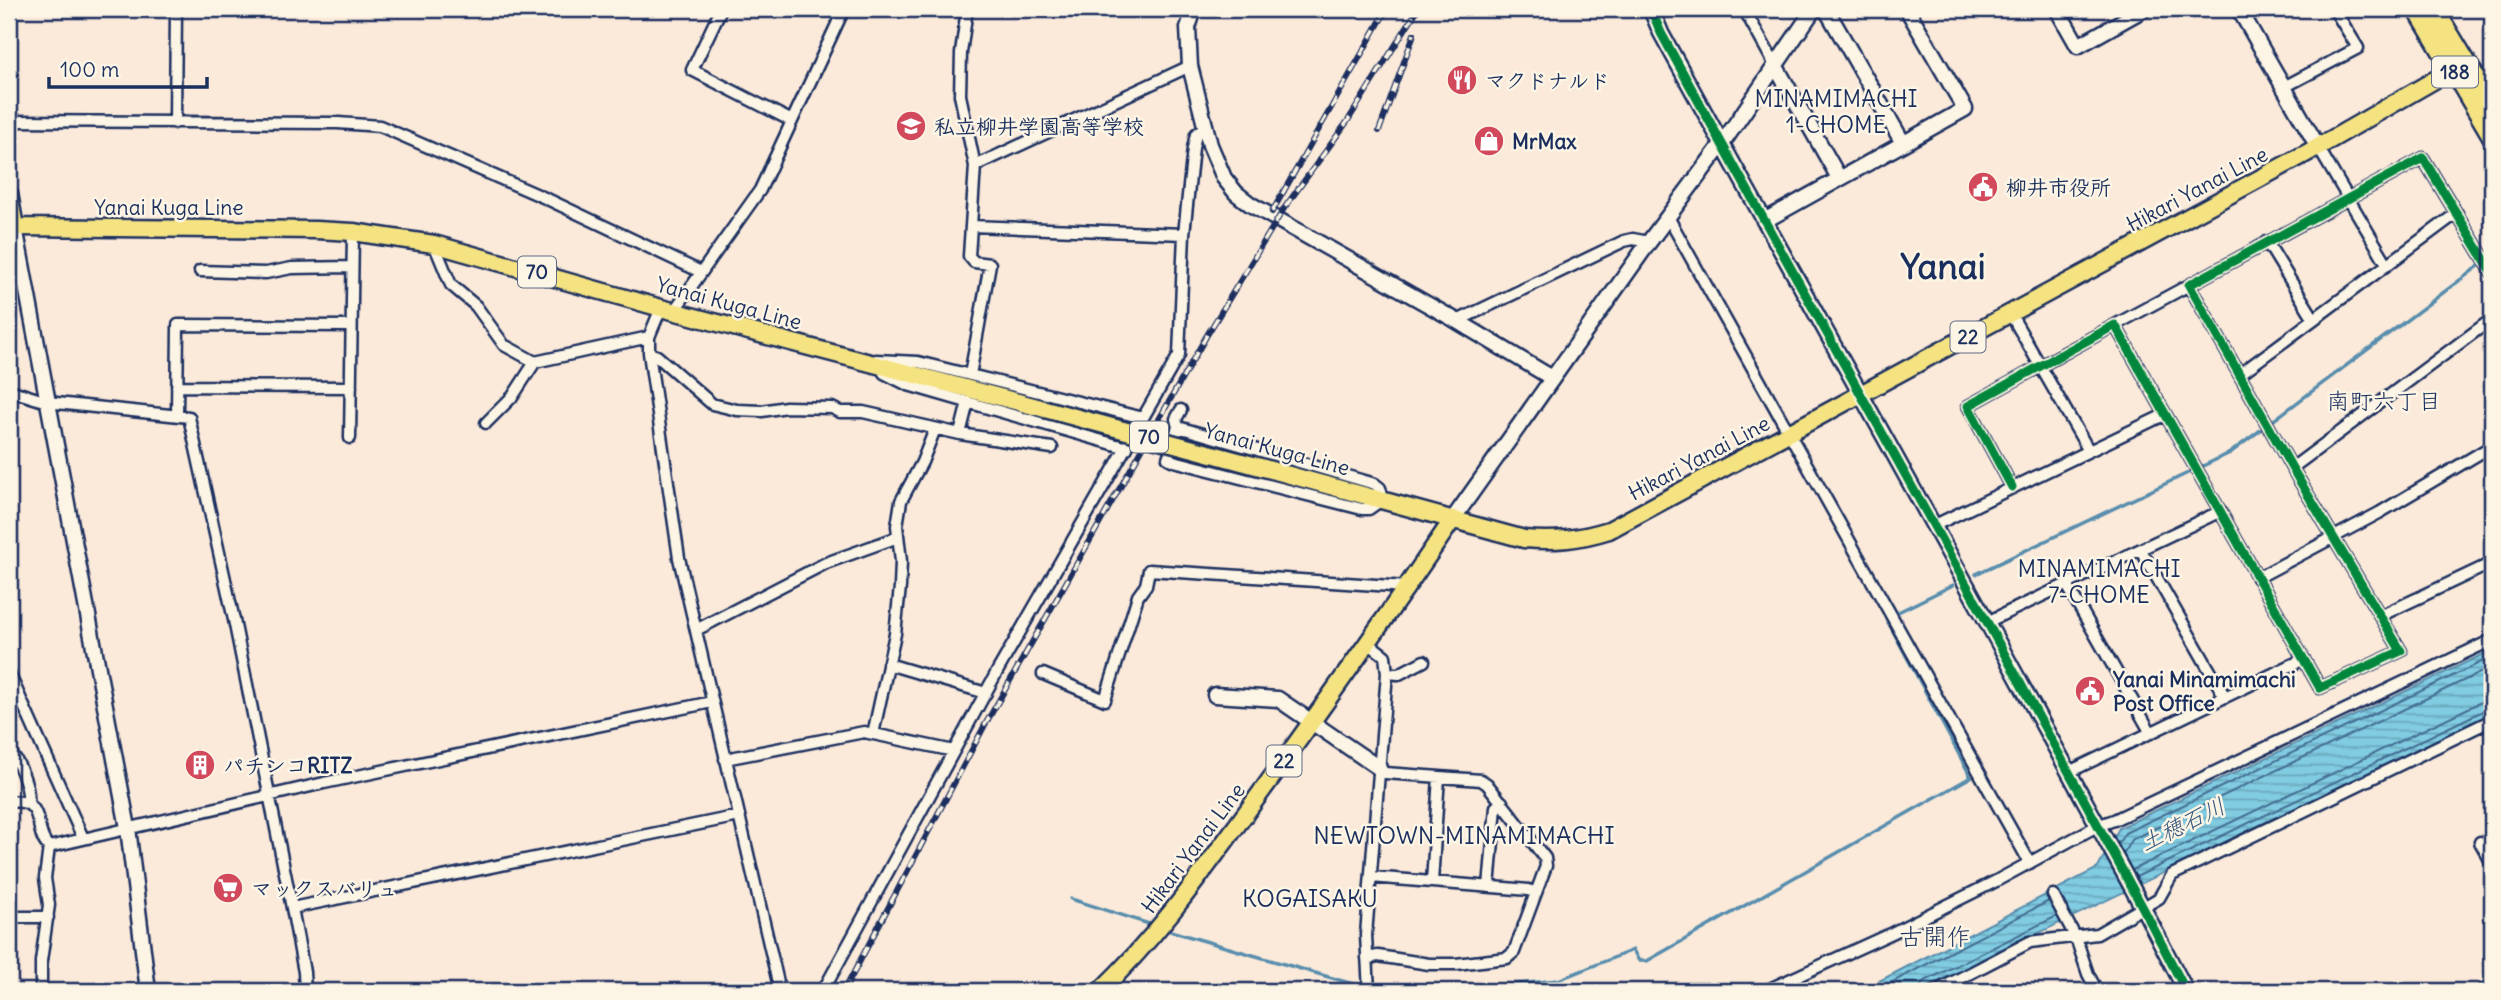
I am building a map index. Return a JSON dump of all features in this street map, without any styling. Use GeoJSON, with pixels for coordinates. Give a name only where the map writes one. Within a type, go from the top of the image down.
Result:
{"type":"FeatureCollection","features":[{"type":"Feature","properties":{"kind":"highway","name":"188"},"geometry":{"type":"LineString","coordinates":[[2417,9],[2492,105]]}},
{"type":"Feature","properties":{"kind":"highway","name":"188"},"geometry":{"type":"LineString","coordinates":[[2434,9],[2492,136]]}},
{"type":"Feature","properties":{"kind":"main road","name":"Hikari Yanai Line"},"geometry":{"type":"LineString","coordinates":[[1100,991],[1160,928],[1184,897],[1313,721],[1453,519],[1524,538],[1550,541],[1588,536],[1620,524],[2318,147],[2460,66]]}},
{"type":"Feature","properties":{"kind":"main road"},"geometry":{"type":"LineString","coordinates":[[9,194],[15,227]]}},
{"type":"Feature","properties":{"kind":"main road","name":"Yanai Kuga Line"},"geometry":{"type":"LineString","coordinates":[[15,227],[353,232],[434,244],[1453,519]]}},
{"type":"Feature","properties":{"kind":"street"},"geometry":{"type":"LineString","coordinates":[[175,124],[176,9]]}},
{"type":"Feature","properties":{"kind":"street"},"geometry":{"type":"LineString","coordinates":[[721,9],[692,70],[792,121]]}},
{"type":"Feature","properties":{"kind":"street"},"geometry":{"type":"LineString","coordinates":[[780,991],[679,558],[649,353],[649,337],[668,309],[701,272],[760,190],[844,9]]}},
{"type":"Feature","properties":{"kind":"street"},"geometry":{"type":"LineString","coordinates":[[967,9],[961,53],[960,94],[965,130],[975,166],[969,256],[974,262],[990,264],[970,375]]}},
{"type":"Feature","properties":{"kind":"street"},"geometry":{"type":"LineString","coordinates":[[1194,9],[1188,28],[1190,66],[1216,163],[1236,192],[1250,204],[1552,378]]}},
{"type":"Feature","properties":{"kind":"street"},"geometry":{"type":"LineString","coordinates":[[1651,9],[1661,33],[1721,144],[1987,622],[2144,908],[2186,991]]}},
{"type":"Feature","properties":{"kind":"street"},"geometry":{"type":"LineString","coordinates":[[1744,9],[1839,178]]}},
{"type":"Feature","properties":{"kind":"street"},"geometry":{"type":"LineString","coordinates":[[1453,519],[1814,9]]}},
{"type":"Feature","properties":{"kind":"street"},"geometry":{"type":"LineString","coordinates":[[1826,9],[1903,143]]}},
{"type":"Feature","properties":{"kind":"street"},"geometry":{"type":"LineString","coordinates":[[1764,221],[1965,109],[1907,9]]}},
{"type":"Feature","properties":{"kind":"street"},"geometry":{"type":"LineString","coordinates":[[2057,9],[2078,46],[2141,9]]}},
{"type":"Feature","properties":{"kind":"street"},"geometry":{"type":"LineString","coordinates":[[2239,9],[2387,264]]}},
{"type":"Feature","properties":{"kind":"street"},"geometry":{"type":"LineString","coordinates":[[2284,87],[2358,48],[2334,9]]}},
{"type":"Feature","properties":{"kind":"street"},"geometry":{"type":"LineString","coordinates":[[975,166],[1190,66]]}},
{"type":"Feature","properties":{"kind":"street"},"geometry":{"type":"LineString","coordinates":[[9,121],[338,123],[380,126],[545,198],[701,272]]}},
{"type":"Feature","properties":{"kind":"street"},"geometry":{"type":"LineString","coordinates":[[823,991],[985,693],[1179,355],[1184,234],[1193,148],[1196,134],[1206,126]]}},
{"type":"Feature","properties":{"kind":"street"},"geometry":{"type":"LineString","coordinates":[[2012,487],[1968,406],[2423,158],[2492,272]]}},
{"type":"Feature","properties":{"kind":"street"},"geometry":{"type":"LineString","coordinates":[[2240,374],[2457,213]]}},
{"type":"Feature","properties":{"kind":"street"},"geometry":{"type":"LineString","coordinates":[[1668,218],[2030,863]]}},
{"type":"Feature","properties":{"kind":"street"},"geometry":{"type":"LineString","coordinates":[[971,226],[1184,234]]}},
{"type":"Feature","properties":{"kind":"street"},"geometry":{"type":"LineString","coordinates":[[15,227],[128,828],[148,991]]}},
{"type":"Feature","properties":{"kind":"street"},"geometry":{"type":"LineString","coordinates":[[350,438],[353,232]]}},
{"type":"Feature","properties":{"kind":"street"},"geometry":{"type":"LineString","coordinates":[[1457,321],[1624,241],[1633,239],[1649,242]]}},
{"type":"Feature","properties":{"kind":"street"},"geometry":{"type":"LineString","coordinates":[[2267,242],[2314,319]]}},
{"type":"Feature","properties":{"kind":"street"},"geometry":{"type":"LineString","coordinates":[[434,244],[451,285],[476,306],[504,345],[535,362],[649,337]]}},
{"type":"Feature","properties":{"kind":"street"},"geometry":{"type":"LineString","coordinates":[[200,271],[266,273],[292,268],[351,267]]}},
{"type":"Feature","properties":{"kind":"street"},"geometry":{"type":"LineString","coordinates":[[2115,325],[2320,688],[2401,651],[2292,468],[2189,285]]}},
{"type":"Feature","properties":{"kind":"street"},"geometry":{"type":"LineString","coordinates":[[2010,313],[2089,451]]}},
{"type":"Feature","properties":{"kind":"street"},"geometry":{"type":"LineString","coordinates":[[2292,468],[2492,319]]}},
{"type":"Feature","properties":{"kind":"street"},"geometry":{"type":"LineString","coordinates":[[177,415],[178,325],[351,326]]}},
{"type":"Feature","properties":{"kind":"street"},"geometry":{"type":"LineString","coordinates":[[649,353],[657,356],[712,404],[737,411],[786,407],[832,408],[840,412],[863,412],[935,429],[1052,448]]}},
{"type":"Feature","properties":{"kind":"street"},"geometry":{"type":"LineString","coordinates":[[865,361],[887,359],[918,362],[1143,418]]}},
{"type":"Feature","properties":{"kind":"street"},"geometry":{"type":"LineString","coordinates":[[865,361],[908,385],[1127,448]]}},
{"type":"Feature","properties":{"kind":"street"},"geometry":{"type":"LineString","coordinates":[[486,423],[513,396],[535,362]]}},
{"type":"Feature","properties":{"kind":"street"},"geometry":{"type":"LineString","coordinates":[[177,386],[351,387]]}},
{"type":"Feature","properties":{"kind":"street"},"geometry":{"type":"LineString","coordinates":[[9,390],[47,401],[189,417],[292,908],[305,991]]}},
{"type":"Feature","properties":{"kind":"street"},"geometry":{"type":"LineString","coordinates":[[960,433],[968,401]]}},
{"type":"Feature","properties":{"kind":"street"},"geometry":{"type":"LineString","coordinates":[[1079,433],[1086,404]]}},
{"type":"Feature","properties":{"kind":"street"},"geometry":{"type":"LineString","coordinates":[[1178,427],[1375,484],[1380,488],[1383,499],[1369,509],[1362,509],[1174,461],[1168,458],[1178,427],[1176,419],[1181,410]]}},
{"type":"Feature","properties":{"kind":"street"},"geometry":{"type":"LineString","coordinates":[[1933,526],[2164,415]]}},
{"type":"Feature","properties":{"kind":"street"},"geometry":{"type":"LineString","coordinates":[[873,734],[888,664],[900,587],[901,561],[897,526],[901,501],[935,429]]}},
{"type":"Feature","properties":{"kind":"street"},"geometry":{"type":"LineString","coordinates":[[2257,578],[2379,513],[2492,446]]}},
{"type":"Feature","properties":{"kind":"street"},"geometry":{"type":"LineString","coordinates":[[1987,622],[2221,511]]}},
{"type":"Feature","properties":{"kind":"street"},"geometry":{"type":"LineString","coordinates":[[696,630],[826,564],[898,537]]}},
{"type":"Feature","properties":{"kind":"street"},"geometry":{"type":"LineString","coordinates":[[2141,550],[2225,697]]}},
{"type":"Feature","properties":{"kind":"street"},"geometry":{"type":"LineString","coordinates":[[2380,616],[2492,564]]}},
{"type":"Feature","properties":{"kind":"street"},"geometry":{"type":"LineString","coordinates":[[1043,674],[1105,700],[1138,596],[1146,585],[1149,569],[1407,587]]}},
{"type":"Feature","properties":{"kind":"street"},"geometry":{"type":"LineString","coordinates":[[2067,585],[2151,733]]}},
{"type":"Feature","properties":{"kind":"street"},"geometry":{"type":"LineString","coordinates":[[1765,991],[1892,933],[2097,826],[2492,640]]}},
{"type":"Feature","properties":{"kind":"street"},"geometry":{"type":"LineString","coordinates":[[1367,642],[1385,656],[1387,673],[1371,877],[1367,958],[1369,988]]}},
{"type":"Feature","properties":{"kind":"street"},"geometry":{"type":"LineString","coordinates":[[2068,772],[2304,659]]}},
{"type":"Feature","properties":{"kind":"street"},"geometry":{"type":"LineString","coordinates":[[1387,673],[1399,674],[1424,661]]}},
{"type":"Feature","properties":{"kind":"street"},"geometry":{"type":"LineString","coordinates":[[888,664],[985,693]]}},
{"type":"Feature","properties":{"kind":"street"},"geometry":{"type":"LineString","coordinates":[[9,673],[83,838]]}},
{"type":"Feature","properties":{"kind":"street"},"geometry":{"type":"LineString","coordinates":[[1215,695],[1278,699],[1385,772],[1481,780],[1502,802],[1545,858],[1546,866],[1514,952],[1507,958],[1456,964],[1429,964],[1378,956],[1367,958]]}},
{"type":"Feature","properties":{"kind":"street"},"geometry":{"type":"LineString","coordinates":[[49,847],[269,795],[712,702]]}},
{"type":"Feature","properties":{"kind":"street"},"geometry":{"type":"LineString","coordinates":[[1936,991],[2030,942],[2097,934],[2159,898],[2172,875],[2492,720]]}},
{"type":"Feature","properties":{"kind":"street"},"geometry":{"type":"LineString","coordinates":[[725,759],[864,732],[954,751]]}},
{"type":"Feature","properties":{"kind":"street"},"geometry":{"type":"LineString","coordinates":[[9,751],[17,761],[27,789],[28,804]]}},
{"type":"Feature","properties":{"kind":"street"},"geometry":{"type":"LineString","coordinates":[[1432,882],[1439,777]]}},
{"type":"Feature","properties":{"kind":"street"},"geometry":{"type":"LineString","coordinates":[[9,802],[20,801],[28,804],[40,820],[44,842],[49,847]]}},
{"type":"Feature","properties":{"kind":"street"},"geometry":{"type":"LineString","coordinates":[[1489,887],[1496,807],[1502,802]]}},
{"type":"Feature","properties":{"kind":"street"},"geometry":{"type":"LineString","coordinates":[[292,908],[738,817]]}},
{"type":"Feature","properties":{"kind":"street"},"geometry":{"type":"LineString","coordinates":[[2480,842],[2492,863]]}},
{"type":"Feature","properties":{"kind":"street"},"geometry":{"type":"LineString","coordinates":[[41,991],[41,961],[49,905],[45,878],[49,847]]}},
{"type":"Feature","properties":{"kind":"street"},"geometry":{"type":"LineString","coordinates":[[1371,877],[1529,890],[1536,893]]}},
{"type":"Feature","properties":{"kind":"street"},"geometry":{"type":"LineString","coordinates":[[2053,895],[2076,938],[2088,974],[2097,991]]}},
{"type":"Feature","properties":{"kind":"street"},"geometry":{"type":"LineString","coordinates":[[9,917],[47,917]]}},
{"type":"Feature","properties":{"kind":"street"},"geometry":{"type":"LineString","coordinates":[[2482,991],[2492,985]]}},
{"type":"Feature","properties":{"kind":"water","name":"土穂石川"},"geometry":{"type":"Polygon","coordinates":[[[2492,650],[2492,714],[1919,991],[1860,991],[2098,868],[2119,828],[2492,650]]]}},
{"type":"Feature","properties":{"kind":"waterway"},"geometry":{"type":"LineString","coordinates":[[1976,574],[2230,453],[2492,256]]}},
{"type":"Feature","properties":{"kind":"waterway"},"geometry":{"type":"LineString","coordinates":[[1451,991],[1558,980],[1633,950],[1639,961],[1647,961],[1971,777],[1886,618],[1953,585]]}},
{"type":"Feature","properties":{"kind":"waterway"},"geometry":{"type":"LineString","coordinates":[[1071,899],[1149,924]]}},
{"type":"Feature","properties":{"kind":"waterway"},"geometry":{"type":"LineString","coordinates":[[1167,930],[1377,991]]}},
{"type":"Feature","properties":{"kind":"railway"},"geometry":{"type":"LineString","coordinates":[[1272,212],[1387,9]]}},
{"type":"Feature","properties":{"kind":"railway"},"geometry":{"type":"LineString","coordinates":[[844,991],[986,723],[1207,335],[1285,207],[1347,122],[1418,9]]}},
{"type":"Feature","properties":{"kind":"railway"},"geometry":{"type":"LineString","coordinates":[[1379,131],[1414,34]]}},
{"type":"Feature","properties":{"kind":"cycle path"},"geometry":{"type":"LineString","coordinates":[[1651,9],[1661,33],[1987,622],[2186,991]]}},
{"type":"Feature","properties":{"kind":"cycle path"},"geometry":{"type":"LineString","coordinates":[[2012,487],[1968,406],[2115,325],[2320,688],[2401,651],[2292,468],[2189,285],[2423,158],[2492,272]]}},
{"type":"Feature","properties":{"kind":"place","name":"マクドナルド"},"geometry":{"type":"Point","coordinates":[1462,80]}},
{"type":"Feature","properties":{"kind":"place","name":"私立柳井学園高等学校"},"geometry":{"type":"Point","coordinates":[911,126]}},
{"type":"Feature","properties":{"kind":"place","name":"MrMax"},"geometry":{"type":"Point","coordinates":[1489,141]}},
{"type":"Feature","properties":{"kind":"place","name":"柳井市役所"},"geometry":{"type":"Point","coordinates":[1983,187]}},
{"type":"Feature","properties":{"kind":"place","name":"Yanai Minamimachi Post Office"},"geometry":{"type":"Point","coordinates":[2090,691]}},
{"type":"Feature","properties":{"kind":"place","name":"パチンコRITZ"},"geometry":{"type":"Point","coordinates":[200,765]}},
{"type":"Feature","properties":{"kind":"place","name":"マックスバリュ"},"geometry":{"type":"Point","coordinates":[228,888]}},
{"type":"Feature","properties":{"kind":"district","name":"MINAMIMACHI 1-CHOME"},"geometry":{"type":"Point","coordinates":[1836,111]}},
{"type":"Feature","properties":{"kind":"district","name":"Yanai"},"geometry":{"type":"Point","coordinates":[1943,266]}},
{"type":"Feature","properties":{"kind":"district","name":"南町六丁目"},"geometry":{"type":"Point","coordinates":[2384,400]}},
{"type":"Feature","properties":{"kind":"district","name":"MINAMIMACHI 7-CHOME"},"geometry":{"type":"Point","coordinates":[2099,581]}},
{"type":"Feature","properties":{"kind":"district","name":"NEWTOWN-MINAMIMACHI"},"geometry":{"type":"Point","coordinates":[1464,835]}},
{"type":"Feature","properties":{"kind":"district","name":"KOGAISAKU"},"geometry":{"type":"Point","coordinates":[1310,898]}},
{"type":"Feature","properties":{"kind":"district","name":"古開作"},"geometry":{"type":"Point","coordinates":[1935,936]}}]}
